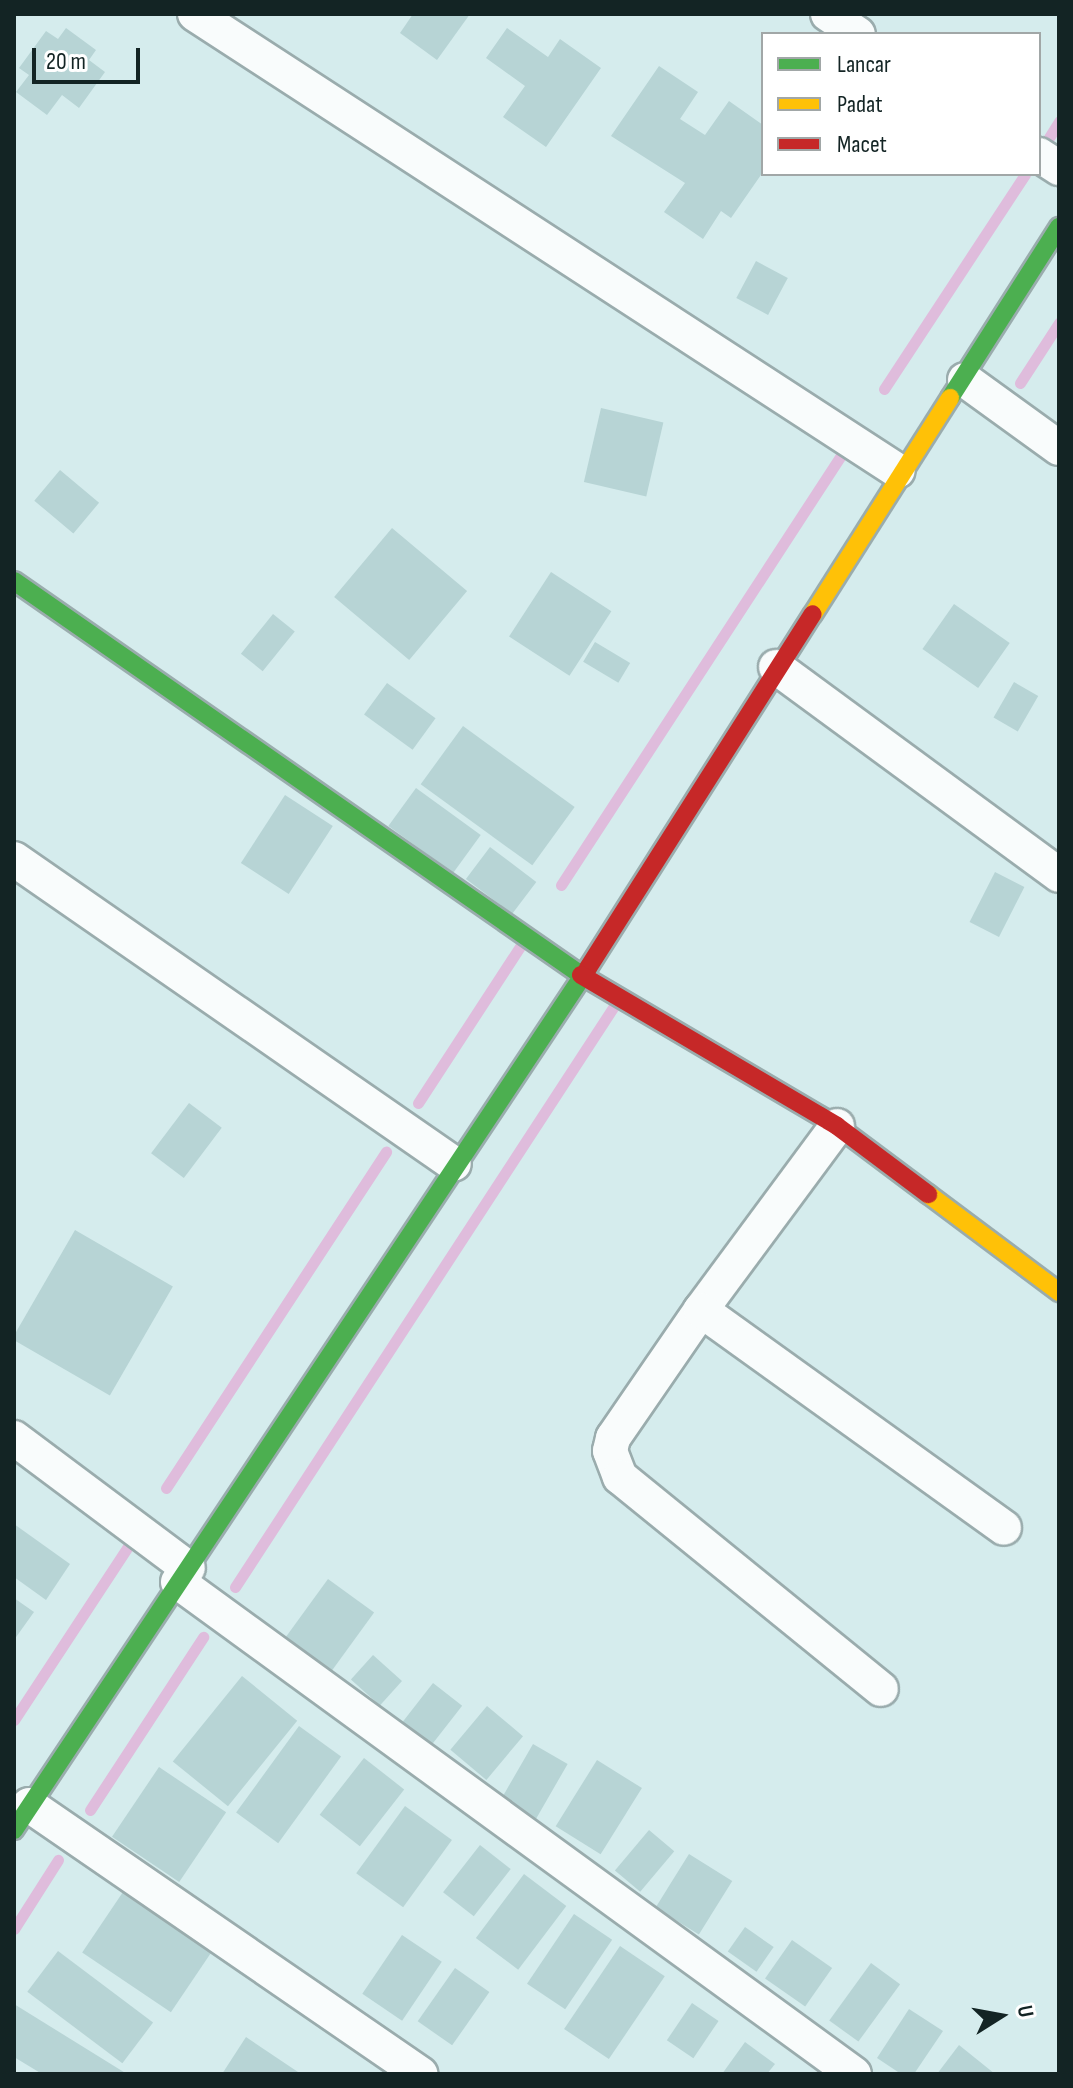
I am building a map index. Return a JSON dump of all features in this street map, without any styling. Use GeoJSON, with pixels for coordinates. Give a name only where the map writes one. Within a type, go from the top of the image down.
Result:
{"type":"FeatureCollection","features":[{"type":"Feature","properties":{"kind":"street"},"geometry":{"type":"LineString","coordinates":[[195,14],[898,471]]}},
{"type":"Feature","properties":{"kind":"street"},"geometry":{"type":"LineString","coordinates":[[828,14],[855,32]]}},
{"type":"Feature","properties":{"kind":"street"},"geometry":{"type":"LineString","coordinates":[[1041,156],[1059,168]]}},
{"type":"Feature","properties":{"kind":"street"},"geometry":{"type":"LineString","coordinates":[[421,2074],[21,1817],[454,1164],[583,976],[898,471],[965,380],[1059,227]]}},
{"type":"Feature","properties":{"kind":"street"},"geometry":{"type":"LineString","coordinates":[[965,380],[1059,448]]}},
{"type":"Feature","properties":{"kind":"street"},"geometry":{"type":"LineString","coordinates":[[14,581],[583,976],[837,1126],[1059,1292]]}},
{"type":"Feature","properties":{"kind":"street"},"geometry":{"type":"LineString","coordinates":[[776,667],[1059,875]]}},
{"type":"Feature","properties":{"kind":"street"},"geometry":{"type":"LineString","coordinates":[[14,859],[454,1164]]}},
{"type":"Feature","properties":{"kind":"street"},"geometry":{"type":"LineString","coordinates":[[837,1126],[701,1310],[613,1438],[613,1465],[881,1689]]}},
{"type":"Feature","properties":{"kind":"street"},"geometry":{"type":"LineString","coordinates":[[701,1310],[1004,1528]]}},
{"type":"Feature","properties":{"kind":"street"},"geometry":{"type":"LineString","coordinates":[[14,1438],[183,1575],[854,2074]]}},
{"type":"Feature","properties":{"kind":"building"},"geometry":{"type":"Polygon","coordinates":[[[413,14],[470,14],[437,60],[400,33],[413,14]]]}},
{"type":"Feature","properties":{"kind":"building"},"geometry":{"type":"Polygon","coordinates":[[[66,28],[96,50],[89,60],[105,72],[79,108],[62,95],[47,115],[16,92],[29,75],[19,68],[46,31],[58,39],[66,28]]]}},
{"type":"Feature","properties":{"kind":"building"},"geometry":{"type":"Polygon","coordinates":[[[507,28],[548,57],[560,39],[601,68],[546,147],[503,117],[525,86],[486,58],[507,28]]]}},
{"type":"Feature","properties":{"kind":"building"},"geometry":{"type":"Polygon","coordinates":[[[659,66],[698,92],[680,119],[705,135],[729,101],[761,124],[761,175],[731,218],[721,211],[703,239],[664,212],[685,183],[611,136],[659,66]]]}},
{"type":"Feature","properties":{"kind":"building"},"geometry":{"type":"Polygon","coordinates":[[[756,261],[788,278],[768,315],[736,298],[756,261]]]}},
{"type":"Feature","properties":{"kind":"building"},"geometry":{"type":"Polygon","coordinates":[[[601,408],[663,422],[646,496],[584,482],[601,408]]]}},
{"type":"Feature","properties":{"kind":"building"},"geometry":{"type":"Polygon","coordinates":[[[60,470],[99,503],[73,533],[34,501],[60,470]]]}},
{"type":"Feature","properties":{"kind":"building"},"geometry":{"type":"Polygon","coordinates":[[[392,528],[467,591],[409,660],[334,597],[392,528]]]}},
{"type":"Feature","properties":{"kind":"building"},"geometry":{"type":"Polygon","coordinates":[[[551,572],[611,611],[569,676],[509,637],[551,572]]]}},
{"type":"Feature","properties":{"kind":"building"},"geometry":{"type":"Polygon","coordinates":[[[954,604],[1010,643],[978,688],[922,649],[954,604]]]}},
{"type":"Feature","properties":{"kind":"building"},"geometry":{"type":"Polygon","coordinates":[[[273,614],[295,632],[263,671],[241,654],[273,614]]]}},
{"type":"Feature","properties":{"kind":"building"},"geometry":{"type":"Polygon","coordinates":[[[595,642],[630,663],[618,683],[583,662],[595,642]]]}},
{"type":"Feature","properties":{"kind":"building"},"geometry":{"type":"Polygon","coordinates":[[[1014,682],[1038,696],[1018,732],[994,718],[1014,682]]]}},
{"type":"Feature","properties":{"kind":"building"},"geometry":{"type":"Polygon","coordinates":[[[387,683],[436,718],[413,750],[364,715],[387,683]]]}},
{"type":"Feature","properties":{"kind":"building"},"geometry":{"type":"Polygon","coordinates":[[[463,726],[575,807],[532,865],[421,784],[463,726]]]}},
{"type":"Feature","properties":{"kind":"building"},"geometry":{"type":"Polygon","coordinates":[[[416,788],[481,835],[453,873],[388,826],[416,788]]]}},
{"type":"Feature","properties":{"kind":"building"},"geometry":{"type":"Polygon","coordinates":[[[285,795],[333,826],[289,894],[241,863],[285,795]]]}},
{"type":"Feature","properties":{"kind":"building"},"geometry":{"type":"Polygon","coordinates":[[[490,847],[536,882],[512,914],[466,879],[490,847]]]}},
{"type":"Feature","properties":{"kind":"building"},"geometry":{"type":"Polygon","coordinates":[[[995,872],[1024,887],[999,937],[970,922],[995,872]]]}},
{"type":"Feature","properties":{"kind":"building"},"geometry":{"type":"Polygon","coordinates":[[[189,1103],[222,1128],[184,1178],[151,1153],[189,1103]]]}},
{"type":"Feature","properties":{"kind":"building"},"geometry":{"type":"Polygon","coordinates":[[[75,1230],[173,1286],[110,1396],[14,1340],[75,1230]]]}},
{"type":"Feature","properties":{"kind":"building"},"geometry":{"type":"Polygon","coordinates":[[[14,1524],[70,1564],[46,1600],[14,1577],[14,1524]]]}},
{"type":"Feature","properties":{"kind":"building"},"geometry":{"type":"Polygon","coordinates":[[[328,1579],[374,1613],[332,1671],[286,1637],[328,1579]]]}},
{"type":"Feature","properties":{"kind":"building"},"geometry":{"type":"Polygon","coordinates":[[[14,1598],[34,1612],[14,1640],[14,1598]]]}},
{"type":"Feature","properties":{"kind":"building"},"geometry":{"type":"Polygon","coordinates":[[[373,1655],[402,1681],[380,1706],[351,1680],[373,1655]]]}},
{"type":"Feature","properties":{"kind":"building"},"geometry":{"type":"Polygon","coordinates":[[[242,1676],[297,1721],[228,1806],[173,1761],[242,1676]]]}},
{"type":"Feature","properties":{"kind":"building"},"geometry":{"type":"Polygon","coordinates":[[[433,1683],[462,1706],[431,1746],[402,1723],[433,1683]]]}},
{"type":"Feature","properties":{"kind":"building"},"geometry":{"type":"Polygon","coordinates":[[[487,1706],[523,1736],[486,1780],[450,1750],[487,1706]]]}},
{"type":"Feature","properties":{"kind":"building"},"geometry":{"type":"Polygon","coordinates":[[[299,1726],[341,1757],[278,1843],[236,1813],[299,1726]]]}},
{"type":"Feature","properties":{"kind":"building"},"geometry":{"type":"Polygon","coordinates":[[[533,1744],[568,1764],[535,1821],[500,1801],[533,1744]]]}},
{"type":"Feature","properties":{"kind":"building"},"geometry":{"type":"Polygon","coordinates":[[[364,1758],[404,1789],[360,1846],[320,1815],[364,1758]]]}},
{"type":"Feature","properties":{"kind":"building"},"geometry":{"type":"Polygon","coordinates":[[[597,1760],[642,1788],[601,1854],[556,1826],[597,1760]]]}},
{"type":"Feature","properties":{"kind":"building"},"geometry":{"type":"Polygon","coordinates":[[[159,1767],[226,1812],[179,1882],[112,1837],[159,1767]]]}},
{"type":"Feature","properties":{"kind":"building"},"geometry":{"type":"Polygon","coordinates":[[[405,1806],[452,1840],[403,1907],[356,1873],[405,1806]]]}},
{"type":"Feature","properties":{"kind":"building"},"geometry":{"type":"Polygon","coordinates":[[[649,1830],[674,1851],[640,1892],[615,1871],[649,1830]]]}},
{"type":"Feature","properties":{"kind":"building"},"geometry":{"type":"Polygon","coordinates":[[[480,1845],[511,1869],[474,1916],[443,1892],[480,1845]]]}},
{"type":"Feature","properties":{"kind":"building"},"geometry":{"type":"Polygon","coordinates":[[[689,1854],[732,1881],[699,1934],[656,1907],[689,1854]]]}},
{"type":"Feature","properties":{"kind":"building"},"geometry":{"type":"Polygon","coordinates":[[[524,1874],[566,1906],[518,1970],[476,1938],[524,1874]]]}},
{"type":"Feature","properties":{"kind":"building"},"geometry":{"type":"Polygon","coordinates":[[[123,1892],[212,1952],[171,2012],[82,1953],[123,1892]]]}},
{"type":"Feature","properties":{"kind":"building"},"geometry":{"type":"Polygon","coordinates":[[[574,1914],[612,1940],[565,2009],[527,1984],[574,1914]]]}},
{"type":"Feature","properties":{"kind":"building"},"geometry":{"type":"Polygon","coordinates":[[[745,1927],[774,1947],[756,1972],[728,1952],[745,1927]]]}},
{"type":"Feature","properties":{"kind":"building"},"geometry":{"type":"Polygon","coordinates":[[[402,1935],[442,1962],[402,2021],[362,1994],[402,1935]]]}},
{"type":"Feature","properties":{"kind":"building"},"geometry":{"type":"Polygon","coordinates":[[[792,1940],[832,1968],[805,2007],[765,1979],[792,1940]]]}},
{"type":"Feature","properties":{"kind":"building"},"geometry":{"type":"Polygon","coordinates":[[[620,1946],[665,1976],[609,2059],[564,2029],[620,1946]]]}},
{"type":"Feature","properties":{"kind":"building"},"geometry":{"type":"Polygon","coordinates":[[[58,1951],[153,2023],[122,2063],[27,1992],[58,1951]]]}},
{"type":"Feature","properties":{"kind":"building"},"geometry":{"type":"Polygon","coordinates":[[[871,1963],[900,1984],[858,2042],[829,2020],[871,1963]]]}},
{"type":"Feature","properties":{"kind":"building"},"geometry":{"type":"Polygon","coordinates":[[[455,1968],[489,1992],[452,2045],[418,2021],[455,1968]]]}},
{"type":"Feature","properties":{"kind":"building"},"geometry":{"type":"Polygon","coordinates":[[[692,2003],[719,2021],[693,2058],[667,2040],[692,2003]]]}},
{"type":"Feature","properties":{"kind":"building"},"geometry":{"type":"Polygon","coordinates":[[[14,2004],[127,2074],[42,2074],[14,2057],[14,2004]]]}},
{"type":"Feature","properties":{"kind":"building"},"geometry":{"type":"Polygon","coordinates":[[[909,2009],[943,2031],[914,2074],[901,2074],[877,2058],[909,2009]]]}},
{"type":"Feature","properties":{"kind":"building"},"geometry":{"type":"Polygon","coordinates":[[[246,2037],[301,2074],[222,2074],[246,2037]]]}},
{"type":"Feature","properties":{"kind":"building"},"geometry":{"type":"Polygon","coordinates":[[[745,2042],[775,2064],[767,2074],[722,2074],[745,2042]]]}},
{"type":"Feature","properties":{"kind":"building"},"geometry":{"type":"Polygon","coordinates":[[[959,2045],[995,2074],[937,2074],[959,2045]]]}},
{"type":"Feature","properties":{"kind":"waterway"},"geometry":{"type":"LineString","coordinates":[[1041,150],[1059,122]]}},
{"type":"Feature","properties":{"kind":"waterway"},"geometry":{"type":"LineString","coordinates":[[884,389],[1024,176]]}},
{"type":"Feature","properties":{"kind":"waterway"},"geometry":{"type":"LineString","coordinates":[[1020,383],[1059,323]]}},
{"type":"Feature","properties":{"kind":"waterway"},"geometry":{"type":"LineString","coordinates":[[561,885],[849,443]]}},
{"type":"Feature","properties":{"kind":"waterway"},"geometry":{"type":"LineString","coordinates":[[418,1103],[521,945]]}},
{"type":"Feature","properties":{"kind":"waterway"},"geometry":{"type":"LineString","coordinates":[[235,1587],[614,1006]]}},
{"type":"Feature","properties":{"kind":"waterway"},"geometry":{"type":"LineString","coordinates":[[166,1488],[386,1152]]}},
{"type":"Feature","properties":{"kind":"waterway"},"geometry":{"type":"LineString","coordinates":[[14,1720],[134,1537]]}},
{"type":"Feature","properties":{"kind":"waterway"},"geometry":{"type":"LineString","coordinates":[[90,1810],[203,1637]]}},
{"type":"Feature","properties":{"kind":"waterway"},"geometry":{"type":"LineString","coordinates":[[14,1929],[58,1860]]}},
{"type":"Feature","properties":{"kind":"traffic: fast"},"geometry":{"type":"LineString","coordinates":[[950,398],[1059,227]]}},
{"type":"Feature","properties":{"kind":"traffic: fast"},"geometry":{"type":"LineString","coordinates":[[14,581],[581,975]]}},
{"type":"Feature","properties":{"kind":"traffic: fast"},"geometry":{"type":"LineString","coordinates":[[14,1830],[588,968]]}},
{"type":"Feature","properties":{"kind":"traffic: slow"},"geometry":{"type":"LineString","coordinates":[[813,614],[950,398]]}},
{"type":"Feature","properties":{"kind":"traffic: slow"},"geometry":{"type":"LineString","coordinates":[[928,1194],[1059,1292]]}},
{"type":"Feature","properties":{"kind":"traffic: jam"},"geometry":{"type":"LineString","coordinates":[[588,968],[813,614]]}},
{"type":"Feature","properties":{"kind":"traffic: jam"},"geometry":{"type":"LineString","coordinates":[[581,975],[837,1126],[928,1194]]}}]}
